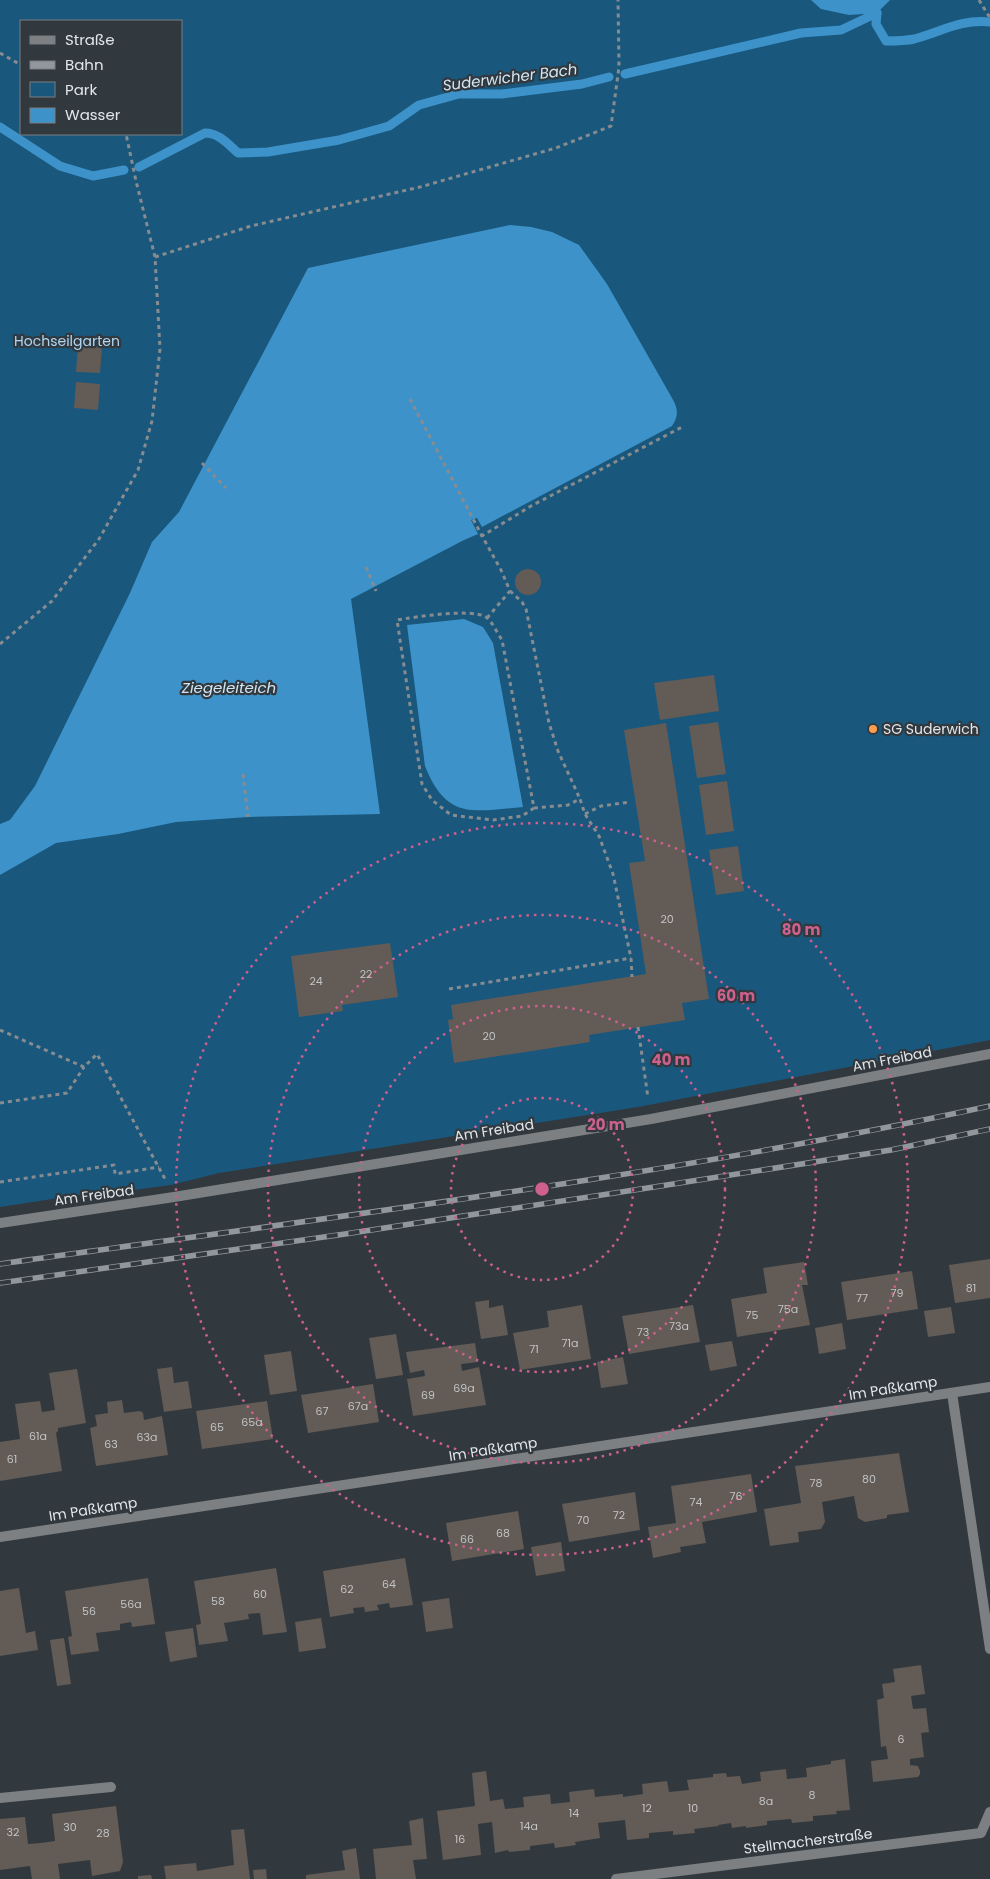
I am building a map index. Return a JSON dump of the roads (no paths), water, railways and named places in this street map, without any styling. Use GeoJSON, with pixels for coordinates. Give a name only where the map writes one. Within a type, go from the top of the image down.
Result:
{"type":"FeatureCollection","features":[{"type":"Feature","properties":{"kind":"street","name":"Am Freibad"},"geometry":{"type":"LineString","coordinates":[[0,1223],[174,1197],[651,1119],[990,1054]]}},
{"type":"Feature","properties":{"kind":"street","name":"Im Paßkamp"},"geometry":{"type":"LineString","coordinates":[[0,1537],[990,1387]]}},
{"type":"Feature","properties":{"kind":"street"},"geometry":{"type":"LineString","coordinates":[[952,1393],[990,1649]]}},
{"type":"Feature","properties":{"kind":"street"},"geometry":{"type":"LineString","coordinates":[[0,1798],[111,1788]]}},
{"type":"Feature","properties":{"kind":"street","name":"Stellmacherstraße"},"geometry":{"type":"LineString","coordinates":[[616,1879],[981,1833],[990,1812]]}},
{"type":"Feature","properties":{"kind":"water"},"geometry":{"type":"Polygon","coordinates":[[[811,0],[890,0],[877,13],[849,15],[821,9],[811,0]]]}},
{"type":"Feature","properties":{"kind":"water","name":"Ziegeleiteich"},"geometry":{"type":"Polygon","coordinates":[[[510,225],[552,232],[579,245],[607,284],[674,402],[677,415],[672,426],[482,527],[477,518],[471,520],[478,534],[351,599],[380,814],[248,817],[176,822],[118,834],[56,843],[0,875],[0,824],[10,820],[35,786],[130,593],[152,542],[179,512],[308,268],[510,225]]]}},
{"type":"Feature","properties":{"kind":"water"},"geometry":{"type":"Polygon","coordinates":[[[464,619],[483,627],[493,643],[523,807],[476,810],[464,809],[452,804],[433,784],[425,766],[407,625],[464,619]]]}},
{"type":"Feature","properties":{"kind":"waterway"},"geometry":{"type":"LineString","coordinates":[[877,13],[876,24],[886,41],[914,39],[969,22],[990,22]]}},
{"type":"Feature","properties":{"kind":"waterway","name":"Suderwicher Bach"},"geometry":{"type":"LineString","coordinates":[[625,74],[801,33],[841,30],[877,13]]}},
{"type":"Feature","properties":{"kind":"waterway","name":"Suderwicher Bach"},"geometry":{"type":"LineString","coordinates":[[139,167],[205,133],[219,137],[238,153],[268,152],[339,140],[389,126],[419,105],[459,94],[502,94],[582,84],[609,77]]}},
{"type":"Feature","properties":{"kind":"waterway","name":"Suderwicher Bach"},"geometry":{"type":"LineString","coordinates":[[0,127],[60,166],[93,176],[124,170]]}},
{"type":"Feature","properties":{"kind":"railway"},"geometry":{"type":"LineString","coordinates":[[0,1264],[620,1175],[744,1154],[990,1106]]}},
{"type":"Feature","properties":{"kind":"railway"},"geometry":{"type":"LineString","coordinates":[[0,1283],[345,1234],[654,1187],[891,1150],[990,1129]]}},
{"type":"Feature","properties":{"kind":"place","name":"SG Suderwich"},"geometry":{"type":"Point","coordinates":[873,729]}},
{"type":"Feature","properties":{"kind":"park label","name":"Hochseilgarten"},"geometry":{"type":"Point","coordinates":[67,341]}}]}
